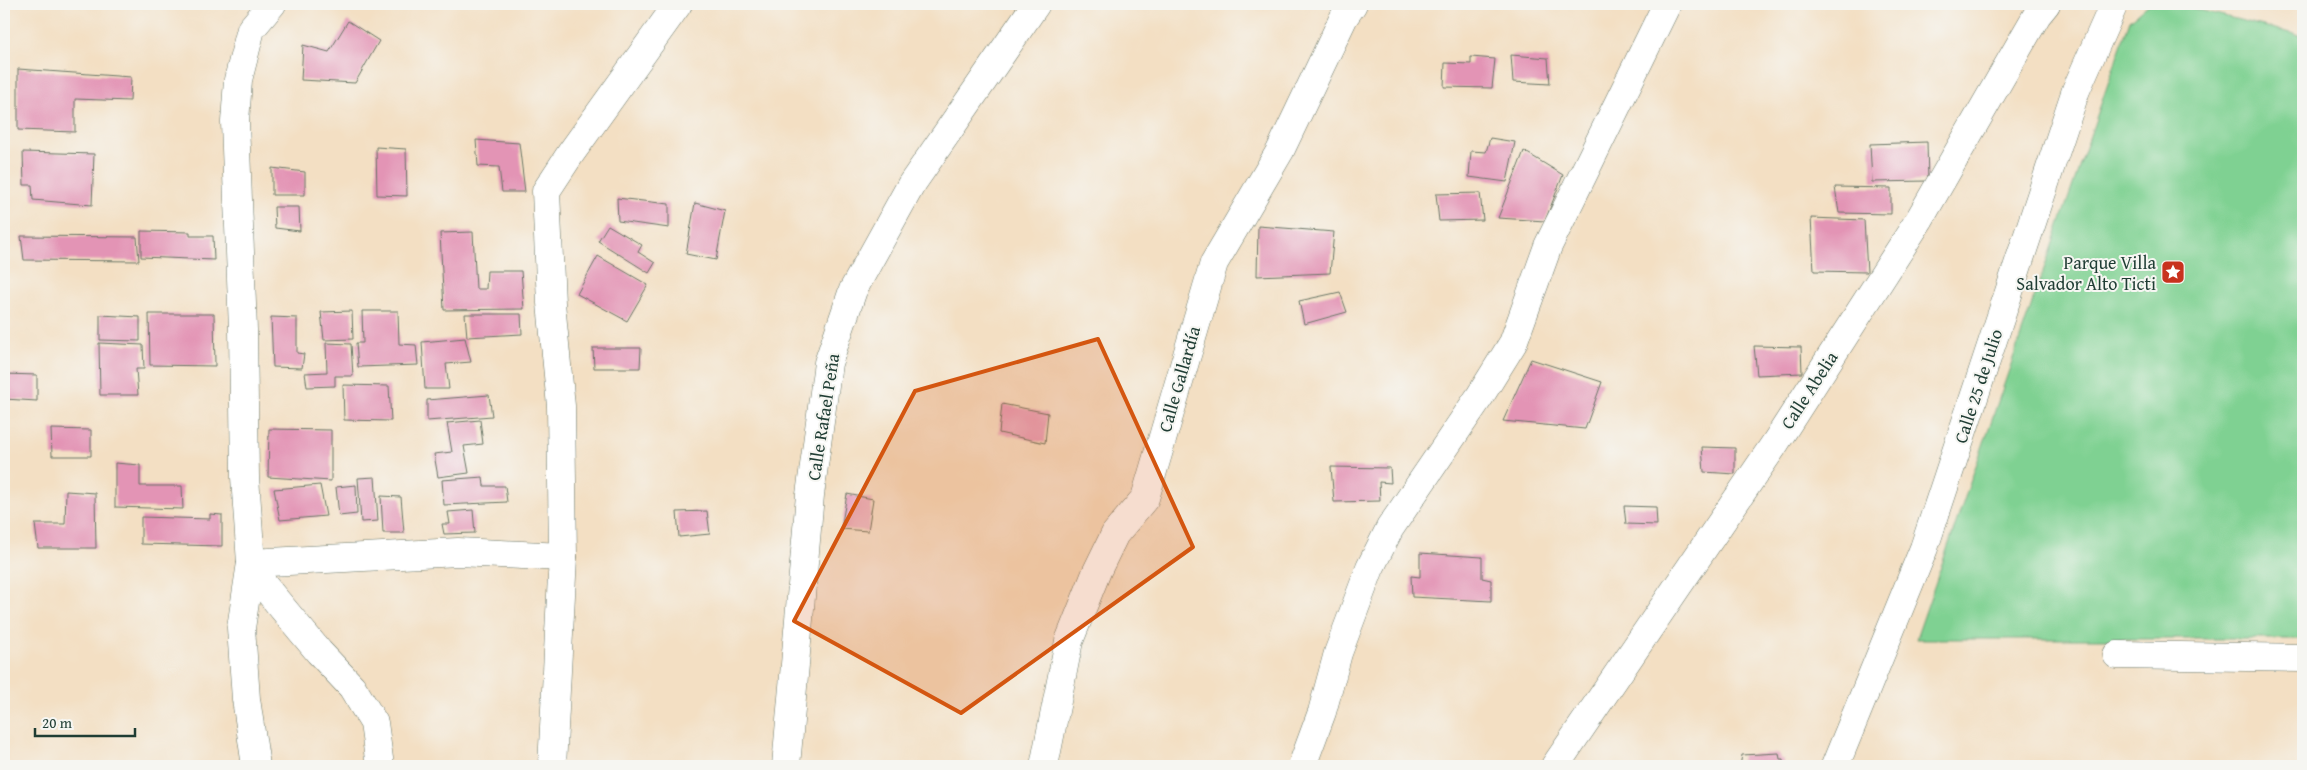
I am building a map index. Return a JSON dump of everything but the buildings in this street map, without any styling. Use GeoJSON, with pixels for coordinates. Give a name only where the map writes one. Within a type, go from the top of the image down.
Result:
{"type":"FeatureCollection","features":[{"type":"Feature","properties":{"kind":"street"},"geometry":{"type":"LineString","coordinates":[[256,766],[246,699],[241,628],[251,563],[245,476],[243,330],[236,122],[238,80],[251,29],[272,4]]}},
{"type":"Feature","properties":{"kind":"street"},"geometry":{"type":"LineString","coordinates":[[552,766],[563,557],[561,406],[551,303],[546,191],[571,152],[678,4]]}},
{"type":"Feature","properties":{"kind":"street","name":"Calle Rafael Peña"},"geometry":{"type":"LineString","coordinates":[[786,766],[810,495],[828,363],[853,290],[911,185],[1036,4]]}},
{"type":"Feature","properties":{"kind":"street","name":"Calle Gallardía"},"geometry":{"type":"LineString","coordinates":[[1044,766],[1069,641],[1097,571],[1115,534],[1144,498],[1214,263],[1280,151],[1344,17],[1353,4]]}},
{"type":"Feature","properties":{"kind":"street"},"geometry":{"type":"LineString","coordinates":[[1302,766],[1322,712],[1338,653],[1370,568],[1390,528],[1480,396],[1513,343],[1548,246],[1667,4]]}},
{"type":"Feature","properties":{"kind":"street","name":"Calle Abelia"},"geometry":{"type":"LineString","coordinates":[[1555,766],[1807,395],[1919,220],[2037,15],[2046,4]]}},
{"type":"Feature","properties":{"kind":"street","name":"Calle 25 de Julio"},"geometry":{"type":"LineString","coordinates":[[1835,766],[1924,548],[2076,90],[2114,4]]}},
{"type":"Feature","properties":{"kind":"street"},"geometry":{"type":"LineString","coordinates":[[251,563],[458,552],[563,557]]}},
{"type":"Feature","properties":{"kind":"street"},"geometry":{"type":"LineString","coordinates":[[251,563],[265,586],[319,652],[352,687],[374,723],[380,766]]}},
{"type":"Feature","properties":{"kind":"street"},"geometry":{"type":"LineString","coordinates":[[2117,655],[2303,658]]}},
{"type":"Feature","properties":{"kind":"highlighted area"},"geometry":{"type":"Polygon","coordinates":[[[1098,339],[1193,547],[961,713],[794,621],[915,391],[1098,339]]]}},
{"type":"Feature","properties":{"kind":"green space","name":"Parque Villa Salvador Alto Ticti"},"geometry":{"type":"Polygon","coordinates":[[[2149,4],[2176,4],[2303,36],[2303,639],[1916,639],[2130,20],[2149,4]]]}},
{"type":"Feature","properties":{"kind":"place","name":"Parque Villa Salvador Alto Ticti"},"geometry":{"type":"Point","coordinates":[2173,272]}}]}
